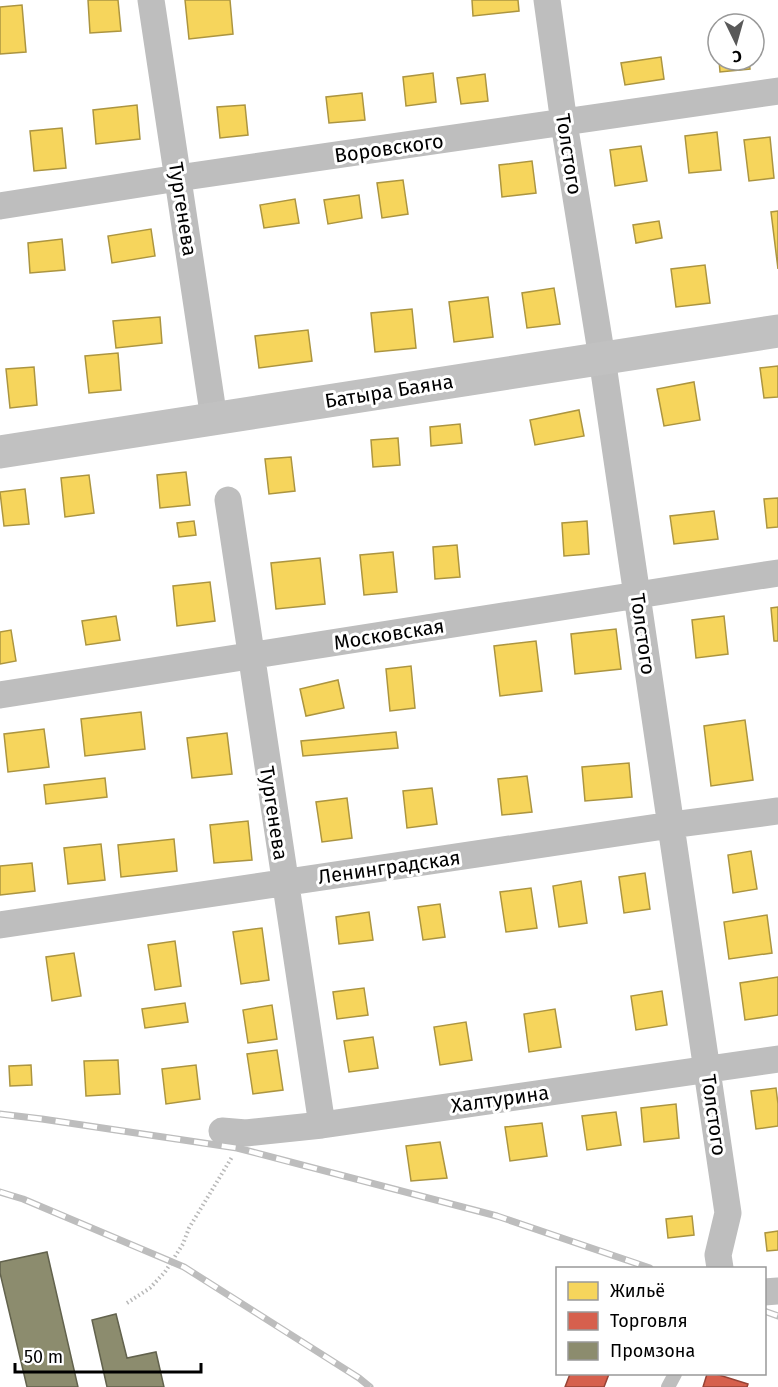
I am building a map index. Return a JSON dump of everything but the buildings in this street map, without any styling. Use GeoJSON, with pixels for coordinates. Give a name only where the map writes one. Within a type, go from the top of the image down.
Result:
{"type":"FeatureCollection","features":[{"type":"Feature","properties":{"kind":"street","name":"Тургенева"},"geometry":{"type":"LineString","coordinates":[[151,0],[214,419]]}},
{"type":"Feature","properties":{"kind":"street","name":"Толстого"},"geometry":{"type":"LineString","coordinates":[[547,0],[728,1213],[718,1255],[720,1267]]}},
{"type":"Feature","properties":{"kind":"street","name":"Воровского"},"geometry":{"type":"LineString","coordinates":[[0,206],[778,91]]}},
{"type":"Feature","properties":{"kind":"street","name":"Батыра Баяна"},"geometry":{"type":"LineString","coordinates":[[0,452],[778,331]]}},
{"type":"Feature","properties":{"kind":"street","name":"Тургенева"},"geometry":{"type":"LineString","coordinates":[[228,500],[322,1125]]}},
{"type":"Feature","properties":{"kind":"street","name":"Московская"},"geometry":{"type":"LineString","coordinates":[[0,695],[778,573]]}},
{"type":"Feature","properties":{"kind":"street","name":"Ленинградская"},"geometry":{"type":"LineString","coordinates":[[0,925],[778,811]]}},
{"type":"Feature","properties":{"kind":"street","name":"Халтурина"},"geometry":{"type":"LineString","coordinates":[[234,1132],[322,1125],[778,1059]]}},
{"type":"Feature","properties":{"kind":"path"},"geometry":{"type":"LineString","coordinates":[[127,1303],[150,1288],[165,1272],[183,1244],[234,1132]]}},
{"type":"Feature","properties":{"kind":"railway"},"geometry":{"type":"LineString","coordinates":[[0,1114],[237,1148],[497,1216],[647,1267]]}},
{"type":"Feature","properties":{"kind":"railway"},"geometry":{"type":"LineString","coordinates":[[0,1192],[23,1199],[184,1267],[370,1387]]}},
{"type":"Feature","properties":{"kind":"railway"},"geometry":{"type":"LineString","coordinates":[[766,1312],[778,1316]]}}]}
